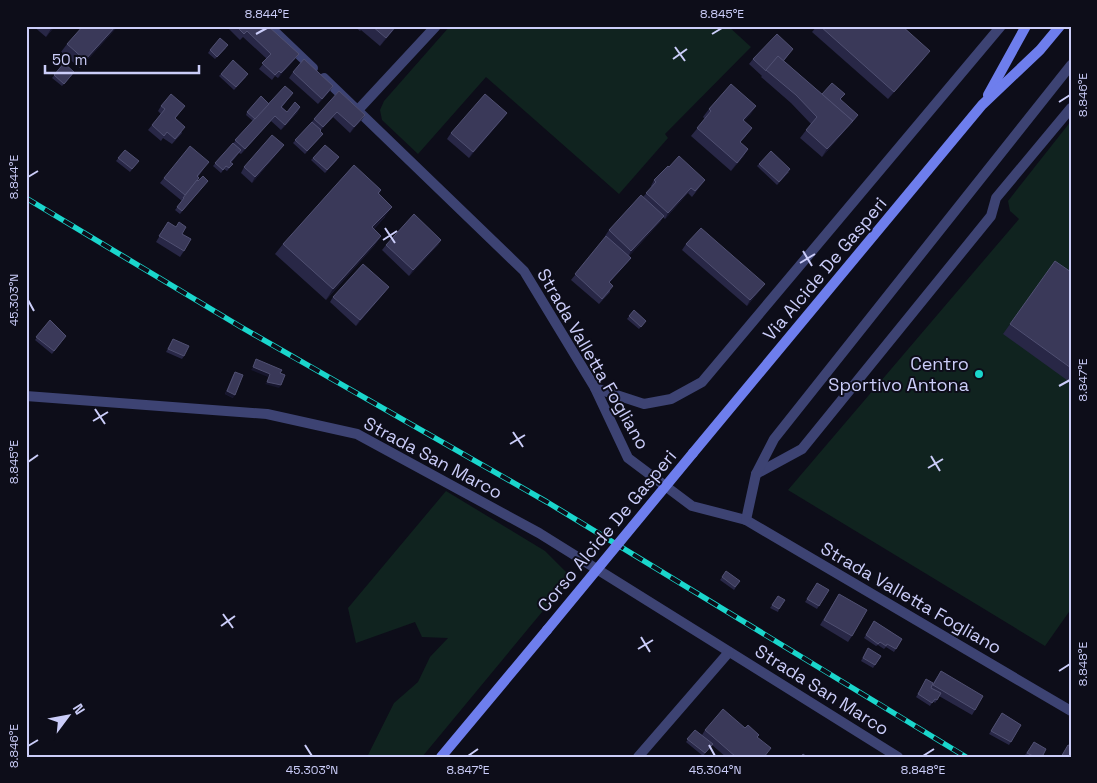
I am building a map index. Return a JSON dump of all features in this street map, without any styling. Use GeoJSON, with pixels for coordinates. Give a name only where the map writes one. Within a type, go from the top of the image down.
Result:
{"type":"FeatureCollection","features":[{"type":"Feature","properties":{"kind":"main road","name":"Via Alcide De Gasperi"},"geometry":{"type":"LineString","coordinates":[[982,105],[1026,26]]}},
{"type":"Feature","properties":{"kind":"main road","name":"Via Alcide De Gasperi"},"geometry":{"type":"LineString","coordinates":[[694,453],[982,105],[1040,50],[1060,26]]}},
{"type":"Feature","properties":{"kind":"main road","name":"Corso Alcide De Gasperi"},"geometry":{"type":"LineString","coordinates":[[441,757],[694,453]]}},
{"type":"Feature","properties":{"kind":"street","name":"Strada Valletta Fogliano"},"geometry":{"type":"LineString","coordinates":[[269,26],[524,271],[595,388],[628,458],[692,506],[746,520],[1071,711]]}},
{"type":"Feature","properties":{"kind":"street"},"geometry":{"type":"LineString","coordinates":[[358,110],[436,26]]}},
{"type":"Feature","properties":{"kind":"street"},"geometry":{"type":"LineString","coordinates":[[595,388],[644,404],[671,399],[702,382],[1001,26]]}},
{"type":"Feature","properties":{"kind":"street"},"geometry":{"type":"LineString","coordinates":[[746,520],[756,474],[774,439],[1071,65]]}},
{"type":"Feature","properties":{"kind":"street"},"geometry":{"type":"LineString","coordinates":[[756,474],[802,449],[991,216],[996,198],[1071,108]]}},
{"type":"Feature","properties":{"kind":"street","name":"Strada San Marco"},"geometry":{"type":"LineString","coordinates":[[26,396],[267,414],[357,434],[539,533],[898,757]]}},
{"type":"Feature","properties":{"kind":"street","name":"Strada San Marco"},"geometry":{"type":"LineString","coordinates":[[638,757],[729,652]]}},
{"type":"Feature","properties":{"kind":"green space"},"geometry":{"type":"Polygon","coordinates":[[[450,26],[728,26],[751,47],[665,134],[668,138],[619,194],[486,77],[418,154],[382,120],[380,110],[384,101],[450,26]]]}},
{"type":"Feature","properties":{"kind":"green space","name":"Centro Sportivo Antona"},"geometry":{"type":"Polygon","coordinates":[[[1071,121],[1071,609],[1045,646],[788,490],[1019,219],[1010,211],[1008,201],[1071,121]]]}},
{"type":"Feature","properties":{"kind":"green space"},"geometry":{"type":"Polygon","coordinates":[[[446,491],[545,551],[571,577],[422,757],[367,757],[394,703],[418,682],[430,657],[448,638],[422,637],[415,622],[356,643],[348,608],[446,491]]]}},
{"type":"Feature","properties":{"kind":"building"},"geometry":{"type":"Polygon","coordinates":[[[83,26],[116,26],[85,60],[67,44],[83,26]]]}},
{"type":"Feature","properties":{"kind":"building"},"geometry":{"type":"Polygon","coordinates":[[[236,26],[268,26],[299,54],[281,73],[279,71],[275,75],[262,63],[271,54],[247,31],[244,34],[236,26]]]}},
{"type":"Feature","properties":{"kind":"building"},"geometry":{"type":"Polygon","coordinates":[[[372,26],[396,26],[386,38],[372,26]]]}},
{"type":"Feature","properties":{"kind":"building"},"geometry":{"type":"Polygon","coordinates":[[[820,26],[902,26],[930,51],[894,92],[820,26]]]}},
{"type":"Feature","properties":{"kind":"building"},"geometry":{"type":"Polygon","coordinates":[[[777,34],[793,49],[783,61],[778,56],[766,71],[753,59],[777,34]]]}},
{"type":"Feature","properties":{"kind":"building"},"geometry":{"type":"Polygon","coordinates":[[[220,38],[228,45],[217,57],[210,50],[220,38]]]}},
{"type":"Feature","properties":{"kind":"building"},"geometry":{"type":"Polygon","coordinates":[[[778,56],[853,121],[827,149],[806,130],[817,117],[796,95],[766,70],[778,56]]]}},
{"type":"Feature","properties":{"kind":"building"},"geometry":{"type":"Polygon","coordinates":[[[304,59],[333,86],[322,99],[293,72],[304,59]]]}},
{"type":"Feature","properties":{"kind":"building"},"geometry":{"type":"Polygon","coordinates":[[[233,60],[248,74],[236,87],[221,74],[233,60]]]}},
{"type":"Feature","properties":{"kind":"building"},"geometry":{"type":"Polygon","coordinates":[[[64,63],[74,72],[64,84],[54,75],[64,63]]]}},
{"type":"Feature","properties":{"kind":"building"},"geometry":{"type":"Polygon","coordinates":[[[832,83],[845,94],[840,99],[858,115],[853,121],[822,94],[832,83]]]}},
{"type":"Feature","properties":{"kind":"building"},"geometry":{"type":"Polygon","coordinates":[[[731,84],[756,106],[743,120],[752,128],[740,142],[748,149],[737,163],[697,128],[711,111],[709,109],[731,84]]]}},
{"type":"Feature","properties":{"kind":"building"},"geometry":{"type":"Polygon","coordinates":[[[285,86],[293,93],[281,107],[287,112],[295,102],[300,107],[285,125],[275,116],[245,149],[235,140],[285,86]]]}},
{"type":"Feature","properties":{"kind":"building"},"geometry":{"type":"Polygon","coordinates":[[[339,91],[365,115],[354,127],[337,112],[323,127],[314,119],[339,91]]]}},
{"type":"Feature","properties":{"kind":"building"},"geometry":{"type":"Polygon","coordinates":[[[171,94],[185,106],[175,118],[185,127],[175,139],[167,132],[164,136],[152,125],[165,109],[161,106],[171,94]]]}},
{"type":"Feature","properties":{"kind":"building"},"geometry":{"type":"Polygon","coordinates":[[[485,94],[507,113],[473,152],[451,133],[485,94]]]}},
{"type":"Feature","properties":{"kind":"building"},"geometry":{"type":"Polygon","coordinates":[[[261,96],[269,104],[255,119],[247,112],[261,96]]]}},
{"type":"Feature","properties":{"kind":"building"},"geometry":{"type":"Polygon","coordinates":[[[312,122],[323,134],[307,151],[295,140],[312,122]]]}},
{"type":"Feature","properties":{"kind":"building"},"geometry":{"type":"Polygon","coordinates":[[[272,135],[284,145],[255,177],[244,167],[272,135]]]}},
{"type":"Feature","properties":{"kind":"building"},"geometry":{"type":"Polygon","coordinates":[[[233,143],[241,150],[230,162],[233,164],[229,168],[226,166],[223,170],[215,163],[233,143]]]}},
{"type":"Feature","properties":{"kind":"building"},"geometry":{"type":"Polygon","coordinates":[[[325,145],[339,157],[327,170],[313,158],[325,145]]]}},
{"type":"Feature","properties":{"kind":"building"},"geometry":{"type":"Polygon","coordinates":[[[190,146],[209,162],[185,195],[164,178],[190,146]]]}},
{"type":"Feature","properties":{"kind":"building"},"geometry":{"type":"Polygon","coordinates":[[[125,150],[139,161],[132,169],[118,158],[125,150]]]}},
{"type":"Feature","properties":{"kind":"building"},"geometry":{"type":"Polygon","coordinates":[[[771,151],[790,169],[779,182],[759,164],[771,151]]]}},
{"type":"Feature","properties":{"kind":"building"},"geometry":{"type":"Polygon","coordinates":[[[679,156],[705,180],[695,191],[691,188],[668,213],[646,193],[656,182],[654,180],[679,156]]]}},
{"type":"Feature","properties":{"kind":"building"},"geometry":{"type":"Polygon","coordinates":[[[354,165],[381,190],[378,193],[392,207],[372,227],[381,236],[333,289],[283,244],[354,165]]]}},
{"type":"Feature","properties":{"kind":"building"},"geometry":{"type":"Polygon","coordinates":[[[203,176],[208,181],[182,211],[177,207],[197,180],[203,176]]]}},
{"type":"Feature","properties":{"kind":"building"},"geometry":{"type":"Polygon","coordinates":[[[641,195],[664,216],[631,251],[609,230],[641,195]]]}},
{"type":"Feature","properties":{"kind":"building"},"geometry":{"type":"Polygon","coordinates":[[[414,214],[441,240],[413,270],[386,245],[414,214]]]}},
{"type":"Feature","properties":{"kind":"building"},"geometry":{"type":"Polygon","coordinates":[[[168,222],[176,227],[179,222],[186,227],[182,234],[191,239],[184,251],[159,236],[168,222]]]}},
{"type":"Feature","properties":{"kind":"building"},"geometry":{"type":"Polygon","coordinates":[[[701,228],[765,284],[750,300],[686,244],[701,228]]]}},
{"type":"Feature","properties":{"kind":"building"},"geometry":{"type":"Polygon","coordinates":[[[606,236],[631,258],[609,282],[613,286],[602,299],[575,274],[606,236]]]}},
{"type":"Feature","properties":{"kind":"building"},"geometry":{"type":"Polygon","coordinates":[[[1055,261],[1071,272],[1071,368],[1010,324],[1055,261]]]}},
{"type":"Feature","properties":{"kind":"building"},"geometry":{"type":"Polygon","coordinates":[[[363,264],[389,287],[360,320],[333,297],[363,264]]]}},
{"type":"Feature","properties":{"kind":"building"},"geometry":{"type":"Polygon","coordinates":[[[634,310],[646,321],[641,327],[629,316],[634,310]]]}},
{"type":"Feature","properties":{"kind":"building"},"geometry":{"type":"Polygon","coordinates":[[[50,320],[66,336],[54,351],[36,337],[50,320]]]}},
{"type":"Feature","properties":{"kind":"building"},"geometry":{"type":"Polygon","coordinates":[[[173,339],[189,346],[184,356],[168,349],[173,339]]]}},
{"type":"Feature","properties":{"kind":"building"},"geometry":{"type":"Polygon","coordinates":[[[256,359],[282,370],[280,373],[285,375],[281,385],[267,382],[270,374],[253,367],[256,359]]]}},
{"type":"Feature","properties":{"kind":"building"},"geometry":{"type":"Polygon","coordinates":[[[235,372],[243,375],[235,395],[227,391],[235,372]]]}},
{"type":"Feature","properties":{"kind":"building"},"geometry":{"type":"Polygon","coordinates":[[[726,571],[740,581],[735,587],[722,577],[726,571]]]}},
{"type":"Feature","properties":{"kind":"building"},"geometry":{"type":"Polygon","coordinates":[[[817,583],[829,590],[819,606],[807,599],[817,583]]]}},
{"type":"Feature","properties":{"kind":"building"},"geometry":{"type":"Polygon","coordinates":[[[839,594],[867,610],[852,636],[824,620],[839,594]]]}},
{"type":"Feature","properties":{"kind":"building"},"geometry":{"type":"Polygon","coordinates":[[[778,596],[785,600],[779,609],[772,605],[778,596]]]}},
{"type":"Feature","properties":{"kind":"building"},"geometry":{"type":"Polygon","coordinates":[[[874,621],[902,639],[896,649],[880,642],[878,644],[866,635],[874,621]]]}},
{"type":"Feature","properties":{"kind":"building"},"geometry":{"type":"Polygon","coordinates":[[[868,648],[881,656],[875,665],[863,658],[868,648]]]}},
{"type":"Feature","properties":{"kind":"building"},"geometry":{"type":"Polygon","coordinates":[[[941,671],[983,696],[975,710],[933,685],[941,671]]]}},
{"type":"Feature","properties":{"kind":"building"},"geometry":{"type":"Polygon","coordinates":[[[926,679],[933,683],[931,688],[941,693],[937,700],[935,699],[932,703],[918,694],[926,679]]]}},
{"type":"Feature","properties":{"kind":"building"},"geometry":{"type":"Polygon","coordinates":[[[723,709],[745,728],[748,725],[759,735],[757,737],[771,748],[764,757],[736,757],[705,730],[723,709]]]}},
{"type":"Feature","properties":{"kind":"building"},"geometry":{"type":"Polygon","coordinates":[[[1002,713],[1021,725],[1011,742],[991,731],[1002,713]]]}},
{"type":"Feature","properties":{"kind":"building"},"geometry":{"type":"Polygon","coordinates":[[[695,730],[713,744],[705,753],[687,739],[695,730]]]}},
{"type":"Feature","properties":{"kind":"building"},"geometry":{"type":"Polygon","coordinates":[[[1034,742],[1046,749],[1042,757],[1035,757],[1027,753],[1034,742]]]}},
{"type":"Feature","properties":{"kind":"building"},"geometry":{"type":"Polygon","coordinates":[[[1068,745],[1071,746],[1071,757],[1061,757],[1068,745]]]}},
{"type":"Feature","properties":{"kind":"railway"},"geometry":{"type":"LineString","coordinates":[[26,198],[241,327],[547,502],[966,757]]}},
{"type":"Feature","properties":{"kind":"place","name":"Centro Sportivo Antona"},"geometry":{"type":"Point","coordinates":[979,374]}}]}
